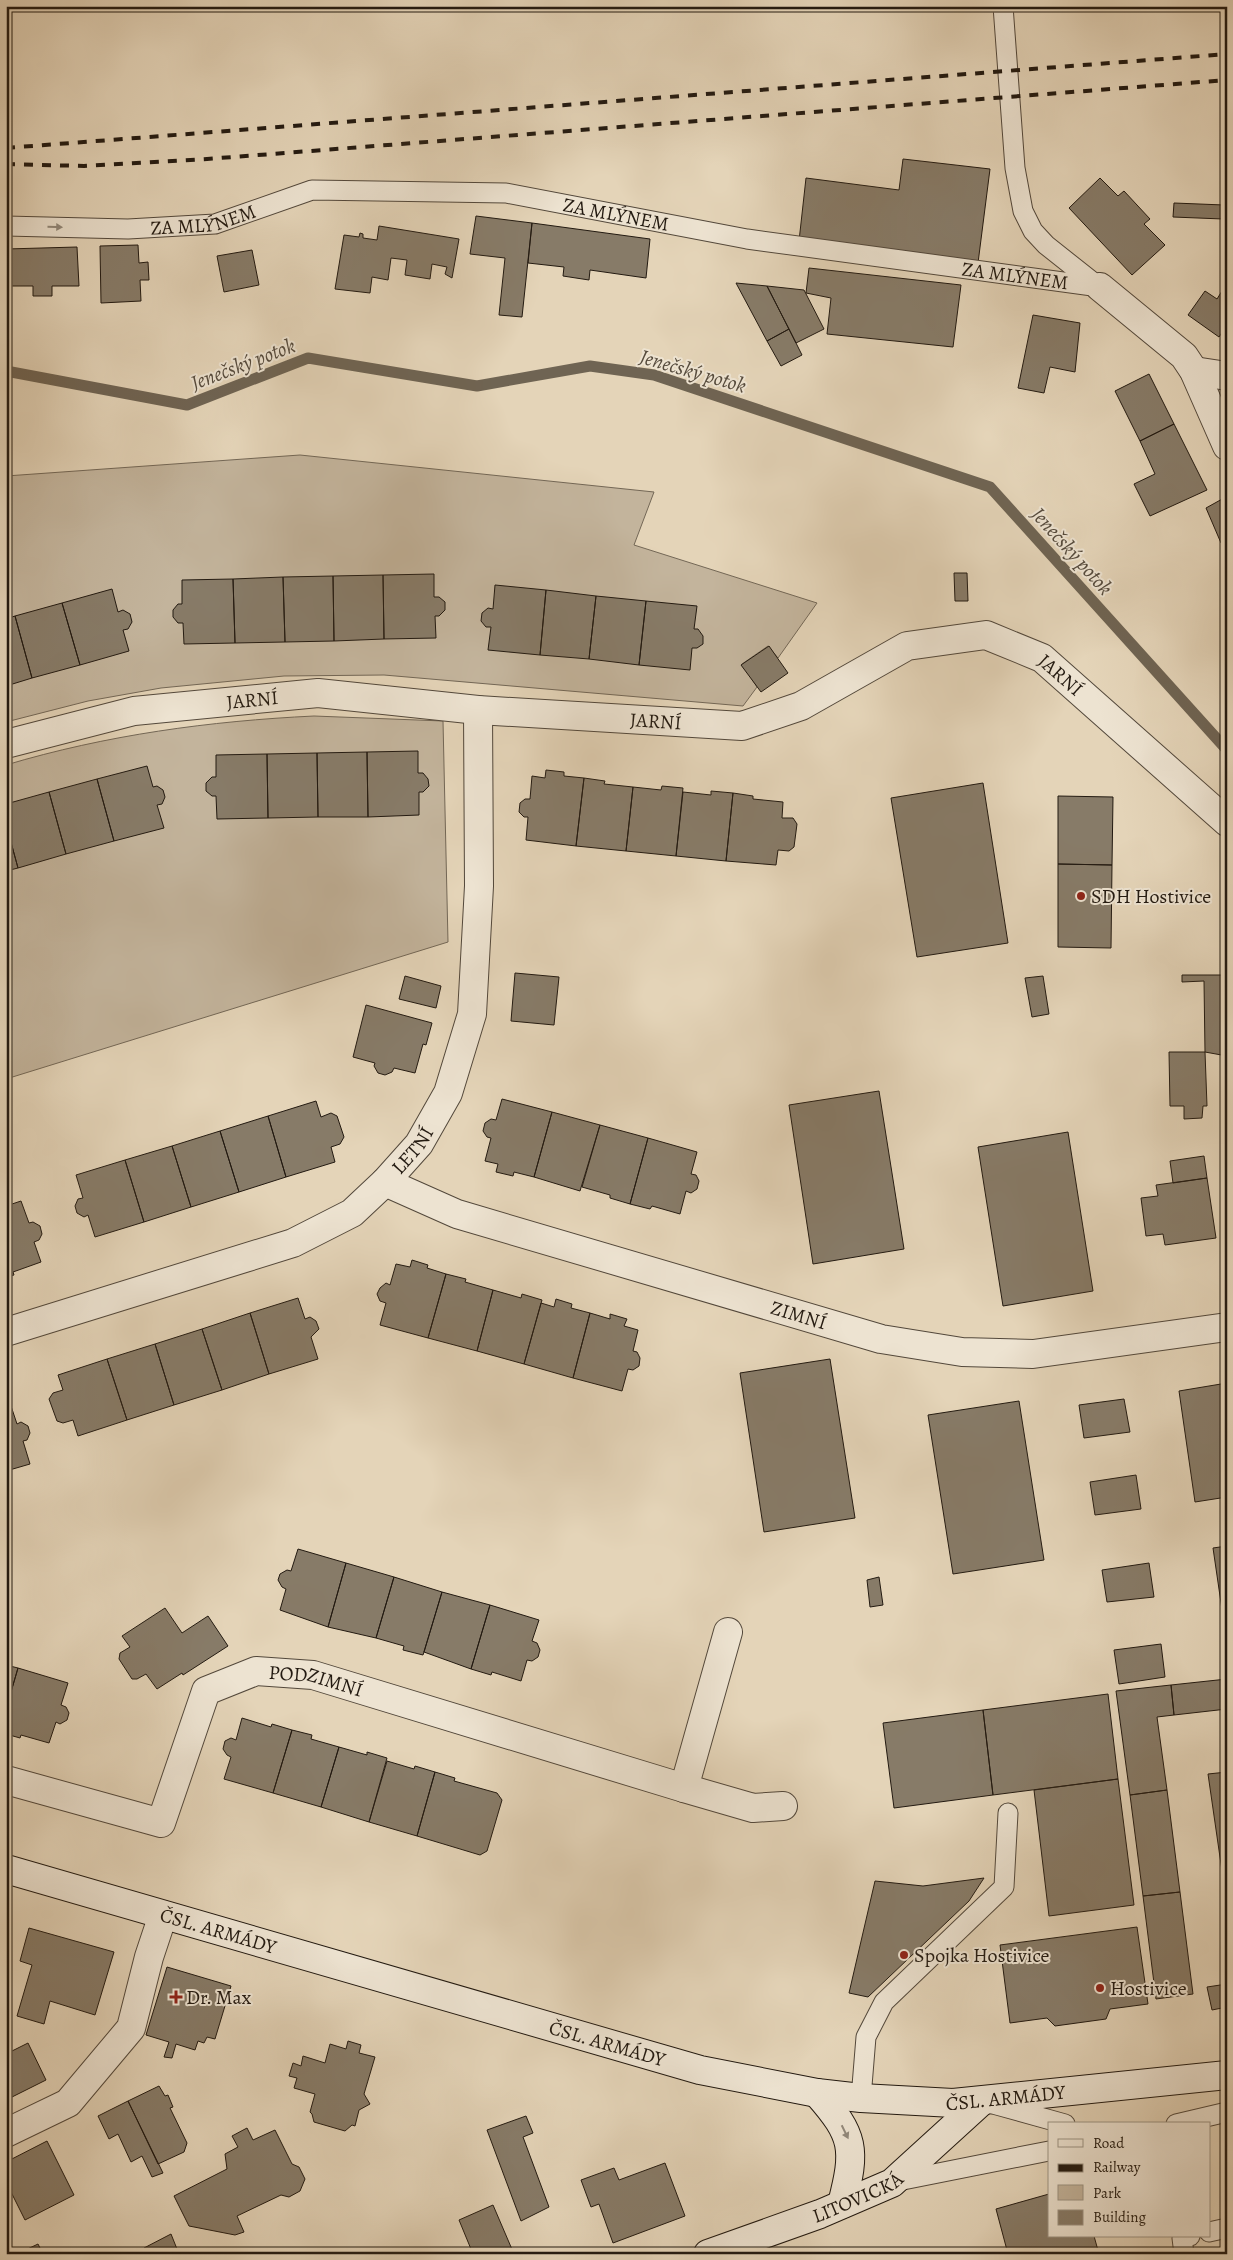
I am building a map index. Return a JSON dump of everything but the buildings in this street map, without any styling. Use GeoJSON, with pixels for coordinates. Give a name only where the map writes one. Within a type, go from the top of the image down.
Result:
{"type":"FeatureCollection","features":[{"type":"Feature","properties":{"kind":"street"},"geometry":{"type":"LineString","coordinates":[[1100,287],[1173,345],[1184,356],[1194,371],[1227,446]]}},
{"type":"Feature","properties":{"kind":"street"},"geometry":{"type":"LineString","coordinates":[[1194,371],[1227,376]]}},
{"type":"Feature","properties":{"kind":"street","name":"JARNÍ"},"geometry":{"type":"LineString","coordinates":[[6,744],[134,710],[318,693],[478,710],[742,726],[801,706],[906,646],[986,635],[1042,658],[1227,822]]}},
{"type":"Feature","properties":{"kind":"street","name":"LETNÍ"},"geometry":{"type":"LineString","coordinates":[[6,1332],[293,1243],[352,1213],[385,1182],[419,1144],[448,1093],[472,1014],[479,886],[478,710]]}},
{"type":"Feature","properties":{"kind":"street","name":"ZIMNÍ"},"geometry":{"type":"LineString","coordinates":[[385,1182],[457,1214],[881,1339],[962,1352],[1033,1354],[1227,1327]]}},
{"type":"Feature","properties":{"kind":"street"},"geometry":{"type":"LineString","coordinates":[[684,1788],[728,1632]]}},
{"type":"Feature","properties":{"kind":"street","name":"PODZIMNÍ"},"geometry":{"type":"LineString","coordinates":[[6,1780],[161,1823],[206,1691],[256,1671],[313,1675],[753,1808],[783,1806]]}},
{"type":"Feature","properties":{"kind":"street","name":"ČSL. ARMÁDY"},"geometry":{"type":"LineString","coordinates":[[6,1869],[700,2070],[817,2093],[861,2098],[953,2103],[1227,2075]]}},
{"type":"Feature","properties":{"kind":"street"},"geometry":{"type":"LineString","coordinates":[[6,2133],[68,2103],[132,2028],[149,1957],[163,1915]]}},
{"type":"Feature","properties":{"kind":"street"},"geometry":{"type":"LineString","coordinates":[[817,2093],[837,2116],[850,2143],[850,2171],[842,2204]]}},
{"type":"Feature","properties":{"kind":"street","name":"LITOVICKÁ"},"geometry":{"type":"LineString","coordinates":[[708,2254],[842,2204],[892,2183],[982,2100]]}},
{"type":"Feature","properties":{"kind":"lane"},"geometry":{"type":"LineString","coordinates":[[1003,6],[1015,168],[1023,210],[1033,231],[1046,245],[1100,287]]}},
{"type":"Feature","properties":{"kind":"lane","name":"ZA MLÝNEM"},"geometry":{"type":"LineString","coordinates":[[6,226],[128,229],[215,224],[312,190],[506,194],[747,239],[1100,287]]}},
{"type":"Feature","properties":{"kind":"lane"},"geometry":{"type":"LineString","coordinates":[[861,2098],[866,2037],[884,2002],[1004,1887],[1008,1813]]}},
{"type":"Feature","properties":{"kind":"lane"},"geometry":{"type":"LineString","coordinates":[[982,2100],[1058,2122]]}},
{"type":"Feature","properties":{"kind":"lane"},"geometry":{"type":"LineString","coordinates":[[1184,2122],[1227,2112]]}},
{"type":"Feature","properties":{"kind":"lane"},"geometry":{"type":"LineString","coordinates":[[892,2183],[1048,2151]]}},
{"type":"Feature","properties":{"kind":"lane"},"geometry":{"type":"LineString","coordinates":[[1210,2232],[1227,2228]]}},
{"type":"Feature","properties":{"kind":"lane"},"geometry":{"type":"LineString","coordinates":[[1182,2238],[1184,2254]]}},
{"type":"Feature","properties":{"kind":"green space"},"geometry":{"type":"Polygon","coordinates":[[[300,455],[654,492],[634,545],[817,603],[778,658],[768,646],[742,664],[757,687],[743,706],[384,675],[284,676],[161,688],[88,701],[6,722],[6,476],[300,455]]]}},
{"type":"Feature","properties":{"kind":"green space"},"geometry":{"type":"Polygon","coordinates":[[[314,716],[443,721],[448,942],[6,1079],[6,765],[82,745],[158,731],[275,718],[314,716]]]}},
{"type":"Feature","properties":{"kind":"waterway","name":"Jenečský potok"},"geometry":{"type":"LineString","coordinates":[[6,371],[187,405],[308,358],[477,386],[590,366],[654,375],[990,487],[1227,750]]}},
{"type":"Feature","properties":{"kind":"railway"},"geometry":{"type":"LineString","coordinates":[[6,148],[1227,54]]}},
{"type":"Feature","properties":{"kind":"railway"},"geometry":{"type":"LineString","coordinates":[[6,164],[84,166],[207,159],[1227,80]]}},
{"type":"Feature","properties":{"kind":"place","name":"SDH Hostivice"},"geometry":{"type":"Point","coordinates":[1081,896]}},
{"type":"Feature","properties":{"kind":"place","name":"Spojka Hostivice"},"geometry":{"type":"Point","coordinates":[904,1955]}},
{"type":"Feature","properties":{"kind":"place","name":"Hostivice"},"geometry":{"type":"Point","coordinates":[1100,1988]}},
{"type":"Feature","properties":{"kind":"place","name":"Dr. Max"},"geometry":{"type":"Point","coordinates":[176,1997]}}]}
